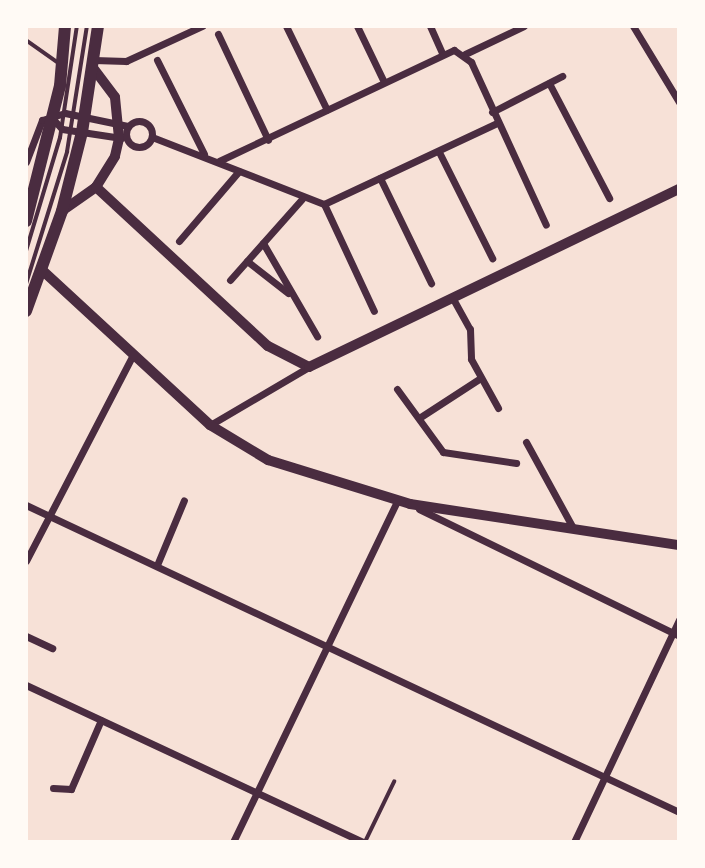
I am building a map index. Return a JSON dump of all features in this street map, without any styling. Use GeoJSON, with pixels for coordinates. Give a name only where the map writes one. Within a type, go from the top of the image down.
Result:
{"type":"FeatureCollection","features":[{"type":"Feature","properties":{"kind":"main road"},"geometry":{"type":"LineString","coordinates":[[26,221],[60,120],[65,26]]}},
{"type":"Feature","properties":{"kind":"main road"},"geometry":{"type":"LineString","coordinates":[[26,311],[62,211],[77,131],[94,64],[98,26]]}},
{"type":"Feature","properties":{"kind":"main road"},"geometry":{"type":"LineString","coordinates":[[62,211],[96,187],[107,172],[123,138],[124,125],[110,85],[94,64]]}},
{"type":"Feature","properties":{"kind":"main road"},"geometry":{"type":"LineString","coordinates":[[96,187],[268,346],[309,367],[452,296],[678,190]]}},
{"type":"Feature","properties":{"kind":"main road"},"geometry":{"type":"LineString","coordinates":[[42,270],[211,425],[242,447],[291,470],[410,504],[679,545]]}},
{"type":"Feature","properties":{"kind":"street"},"geometry":{"type":"LineString","coordinates":[[94,64],[126,61],[202,26]]}},
{"type":"Feature","properties":{"kind":"street"},"geometry":{"type":"LineString","coordinates":[[286,26],[327,110]]}},
{"type":"Feature","properties":{"kind":"street"},"geometry":{"type":"LineString","coordinates":[[357,26],[383,80]]}},
{"type":"Feature","properties":{"kind":"street"},"geometry":{"type":"LineString","coordinates":[[430,26],[442,52]]}},
{"type":"Feature","properties":{"kind":"street"},"geometry":{"type":"LineString","coordinates":[[500,26],[504,36]]}},
{"type":"Feature","properties":{"kind":"street"},"geometry":{"type":"LineString","coordinates":[[219,161],[268,140],[442,52],[465,54],[524,26]]}},
{"type":"Feature","properties":{"kind":"street"},"geometry":{"type":"LineString","coordinates":[[632,26],[679,102]]}},
{"type":"Feature","properties":{"kind":"street"},"geometry":{"type":"LineString","coordinates":[[218,34],[268,140]]}},
{"type":"Feature","properties":{"kind":"street"},"geometry":{"type":"LineString","coordinates":[[465,54],[546,225]]}},
{"type":"Feature","properties":{"kind":"street"},"geometry":{"type":"LineString","coordinates":[[157,60],[204,155]]}},
{"type":"Feature","properties":{"kind":"street"},"geometry":{"type":"LineString","coordinates":[[492,112],[562,76]]}},
{"type":"Feature","properties":{"kind":"street"},"geometry":{"type":"LineString","coordinates":[[549,83],[609,198]]}},
{"type":"Feature","properties":{"kind":"street"},"geometry":{"type":"LineString","coordinates":[[26,162],[39,124],[81,115],[124,125],[145,122],[152,137],[219,161],[302,199],[324,204],[497,123]]}},
{"type":"Feature","properties":{"kind":"street"},"geometry":{"type":"LineString","coordinates":[[60,120],[77,131],[123,138],[139,148],[152,137]]}},
{"type":"Feature","properties":{"kind":"street"},"geometry":{"type":"LineString","coordinates":[[439,152],[492,258]]}},
{"type":"Feature","properties":{"kind":"street"},"geometry":{"type":"LineString","coordinates":[[179,241],[239,171]]}},
{"type":"Feature","properties":{"kind":"street"},"geometry":{"type":"LineString","coordinates":[[380,178],[431,283]]}},
{"type":"Feature","properties":{"kind":"street"},"geometry":{"type":"LineString","coordinates":[[230,280],[302,199]]}},
{"type":"Feature","properties":{"kind":"street"},"geometry":{"type":"LineString","coordinates":[[324,204],[374,310]]}},
{"type":"Feature","properties":{"kind":"street"},"geometry":{"type":"LineString","coordinates":[[263,243],[317,336]]}},
{"type":"Feature","properties":{"kind":"street"},"geometry":{"type":"LineString","coordinates":[[247,261],[292,296]]}},
{"type":"Feature","properties":{"kind":"street"},"geometry":{"type":"LineString","coordinates":[[452,296],[471,330],[471,359],[479,379],[498,408]]}},
{"type":"Feature","properties":{"kind":"street"},"geometry":{"type":"LineString","coordinates":[[26,561],[133,355]]}},
{"type":"Feature","properties":{"kind":"street"},"geometry":{"type":"LineString","coordinates":[[211,425],[309,367]]}},
{"type":"Feature","properties":{"kind":"street"},"geometry":{"type":"LineString","coordinates":[[419,418],[479,379]]}},
{"type":"Feature","properties":{"kind":"street"},"geometry":{"type":"LineString","coordinates":[[397,389],[443,452],[516,463]]}},
{"type":"Feature","properties":{"kind":"street"},"geometry":{"type":"LineString","coordinates":[[526,442],[573,528]]}},
{"type":"Feature","properties":{"kind":"street"},"geometry":{"type":"LineString","coordinates":[[157,565],[184,500]]}},
{"type":"Feature","properties":{"kind":"street"},"geometry":{"type":"LineString","coordinates":[[233,842],[397,501]]}},
{"type":"Feature","properties":{"kind":"street"},"geometry":{"type":"LineString","coordinates":[[410,504],[676,635]]}},
{"type":"Feature","properties":{"kind":"street"},"geometry":{"type":"LineString","coordinates":[[26,505],[679,811]]}},
{"type":"Feature","properties":{"kind":"street"},"geometry":{"type":"LineString","coordinates":[[574,842],[676,635],[679,620]]}},
{"type":"Feature","properties":{"kind":"street"},"geometry":{"type":"LineString","coordinates":[[26,636],[52,648]]}},
{"type":"Feature","properties":{"kind":"street"},"geometry":{"type":"LineString","coordinates":[[26,685],[363,842]]}},
{"type":"Feature","properties":{"kind":"street"},"geometry":{"type":"LineString","coordinates":[[53,788],[71,789],[101,720]]}},
{"type":"Feature","properties":{"kind":"lane"},"geometry":{"type":"LineString","coordinates":[[26,251],[60,120],[77,26]]}},
{"type":"Feature","properties":{"kind":"lane"},"geometry":{"type":"LineString","coordinates":[[81,115],[87,26]]}},
{"type":"Feature","properties":{"kind":"lane"},"geometry":{"type":"LineString","coordinates":[[26,40],[38,53],[61,65]]}},
{"type":"Feature","properties":{"kind":"lane"},"geometry":{"type":"LineString","coordinates":[[26,284],[77,131]]}},
{"type":"Feature","properties":{"kind":"lane"},"geometry":{"type":"LineString","coordinates":[[363,842],[394,782]]}}]}
